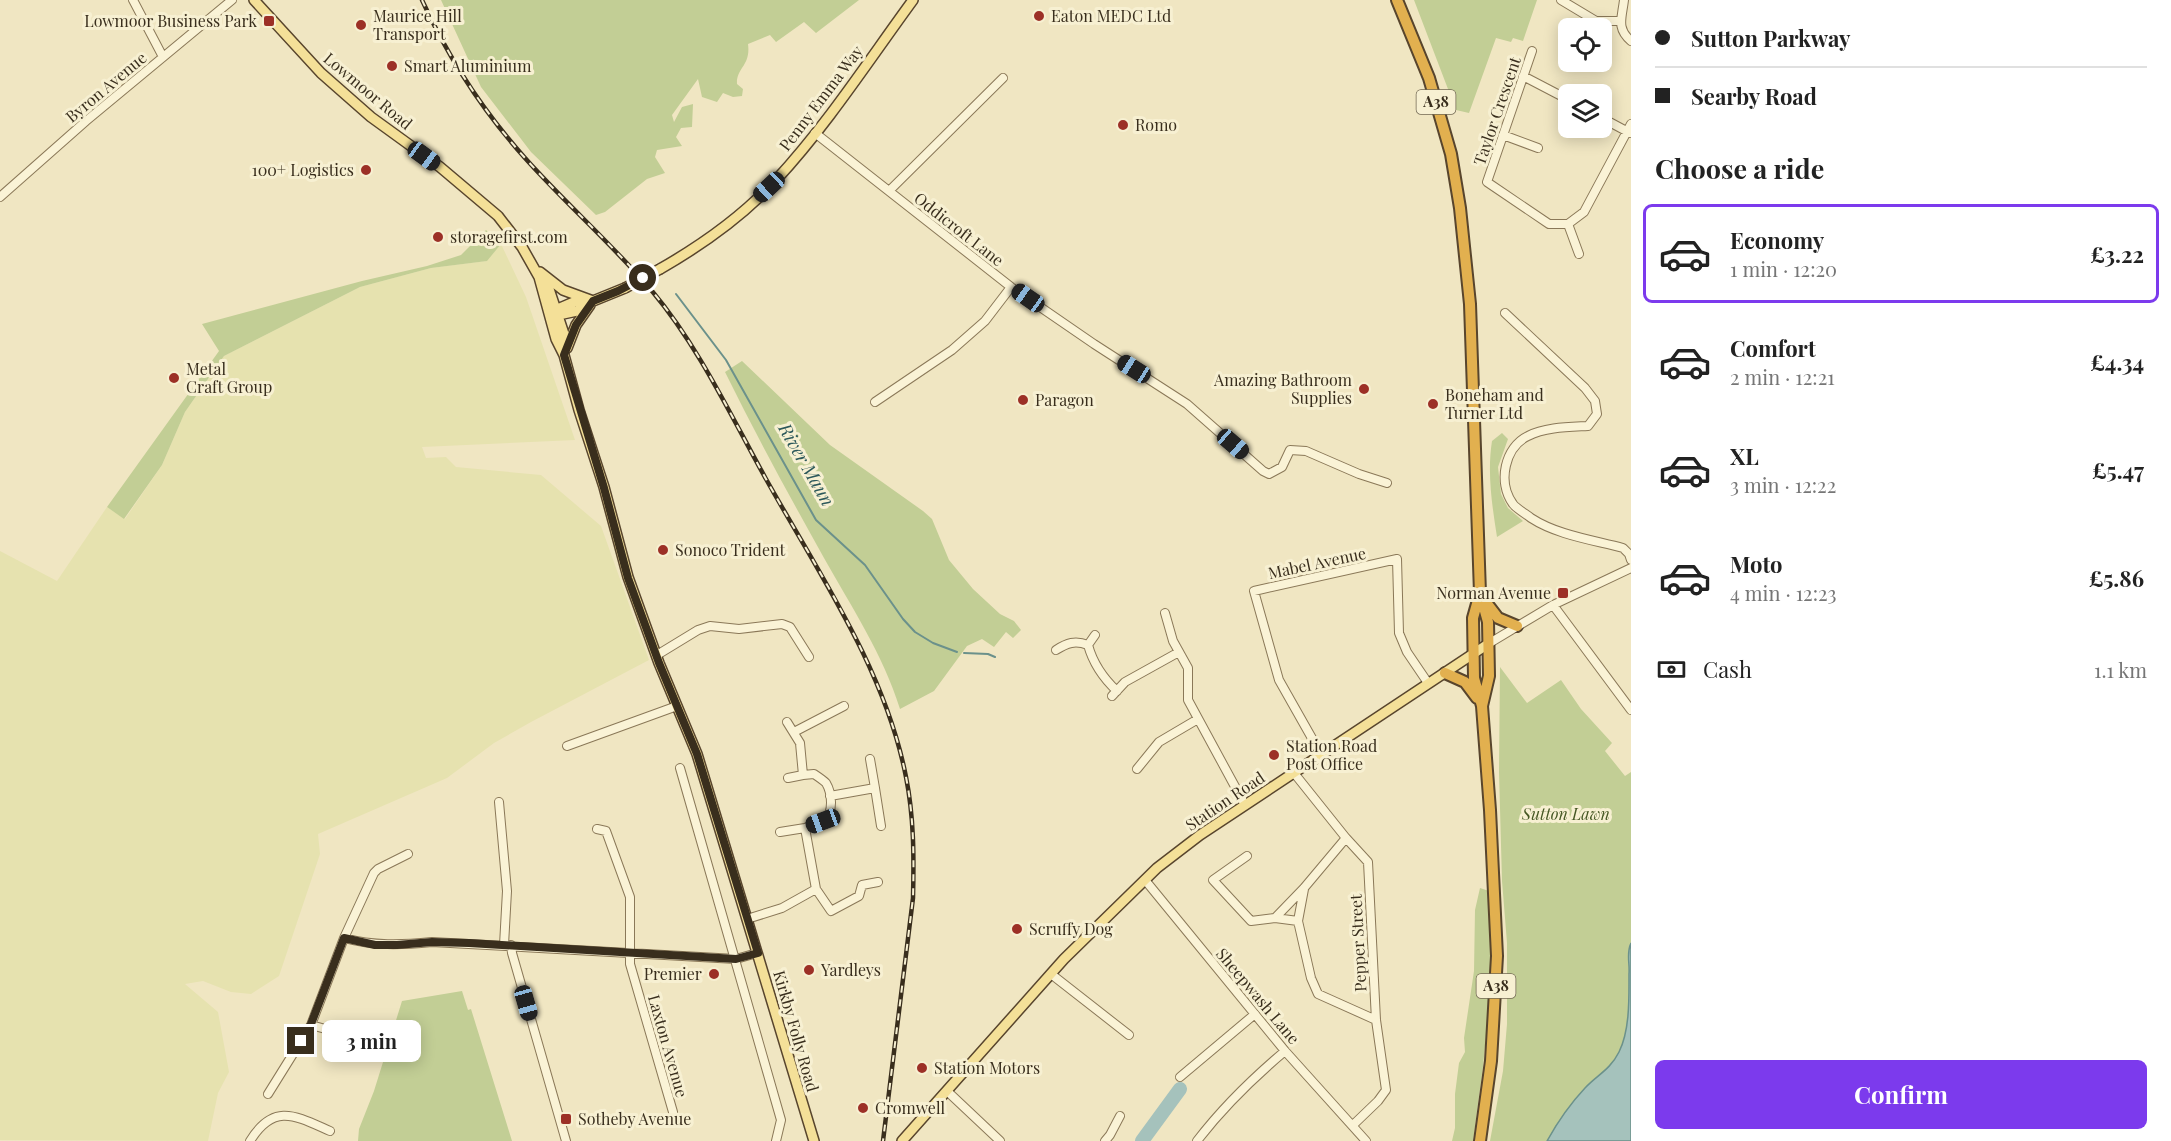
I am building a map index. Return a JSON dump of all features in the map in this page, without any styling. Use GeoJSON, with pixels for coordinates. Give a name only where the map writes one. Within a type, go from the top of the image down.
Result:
{"type":"FeatureCollection","features":[{"type":"Feature","properties":{"kind":"highway","name":"A38"},"geometry":{"type":"LineString","coordinates":[[1397,0],[1429,78],[1451,154],[1464,238],[1472,358],[1480,593],[1488,618],[1489,676],[1482,705]]}},
{"type":"Feature","properties":{"kind":"highway","name":"A38"},"geometry":{"type":"LineString","coordinates":[[1480,593],[1473,618],[1474,678],[1482,705],[1497,956],[1491,1061],[1480,1141]]}},
{"type":"Feature","properties":{"kind":"highway"},"geometry":{"type":"LineString","coordinates":[[1480,593],[1498,618],[1517,626]]}},
{"type":"Feature","properties":{"kind":"highway"},"geometry":{"type":"LineString","coordinates":[[1445,673],[1465,682],[1482,705]]}},
{"type":"Feature","properties":{"kind":"main road","name":"Lowmoor Road"},"geometry":{"type":"LineString","coordinates":[[254,0],[321,73],[371,117],[455,179],[498,216],[522,247],[539,277],[549,289],[564,334],[564,355]]}},
{"type":"Feature","properties":{"kind":"main road","name":"Penny Emma Way"},"geometry":{"type":"LineString","coordinates":[[549,315],[577,311],[660,269],[711,235],[758,197],[776,180],[815,134],[913,0]]}},
{"type":"Feature","properties":{"kind":"main road"},"geometry":{"type":"LineString","coordinates":[[533,266],[563,290],[593,301],[576,325],[564,355]]}},
{"type":"Feature","properties":{"kind":"main road","name":"Lowmoor Road"},"geometry":{"type":"LineString","coordinates":[[539,277],[549,315]]}},
{"type":"Feature","properties":{"kind":"main road","name":"Kirkby Folly Road"},"geometry":{"type":"LineString","coordinates":[[549,315],[555,339],[564,355],[604,488],[628,578],[697,754],[814,1141]]}},
{"type":"Feature","properties":{"kind":"main road","name":"Station Road"},"geometry":{"type":"LineString","coordinates":[[902,1141],[1051,974],[1157,868],[1200,835],[1488,645]]}},
{"type":"Feature","properties":{"kind":"street"},"geometry":{"type":"LineString","coordinates":[[133,0],[163,57]]}},
{"type":"Feature","properties":{"kind":"street","name":"Byron Avenue"},"geometry":{"type":"LineString","coordinates":[[0,196],[232,0]]}},
{"type":"Feature","properties":{"kind":"street"},"geometry":{"type":"LineString","coordinates":[[1561,0],[1596,21],[1620,21]]}},
{"type":"Feature","properties":{"kind":"street"},"geometry":{"type":"LineString","coordinates":[[1624,0],[1620,21],[1623,34],[1631,41]]}},
{"type":"Feature","properties":{"kind":"street","name":"Taylor Crescent"},"geometry":{"type":"LineString","coordinates":[[1532,51],[1487,182],[1549,224],[1568,224]]}},
{"type":"Feature","properties":{"kind":"street"},"geometry":{"type":"LineString","coordinates":[[1523,76],[1558,94]]}},
{"type":"Feature","properties":{"kind":"street"},"geometry":{"type":"LineString","coordinates":[[889,191],[1003,78]]}},
{"type":"Feature","properties":{"kind":"street"},"geometry":{"type":"LineString","coordinates":[[1579,254],[1568,224],[1584,212],[1630,130],[1612,122]]}},
{"type":"Feature","properties":{"kind":"street","name":"Oddicroft Lane"},"geometry":{"type":"LineString","coordinates":[[815,134],[1011,287],[1187,404],[1263,471],[1269,474],[1282,467],[1290,450],[1306,451],[1359,474],[1387,483]]}},
{"type":"Feature","properties":{"kind":"street"},"geometry":{"type":"LineString","coordinates":[[1503,135],[1538,148]]}},
{"type":"Feature","properties":{"kind":"street"},"geometry":{"type":"LineString","coordinates":[[875,402],[952,350],[985,321],[1011,287]]}},
{"type":"Feature","properties":{"kind":"street"},"geometry":{"type":"LineString","coordinates":[[1505,313],[1585,388],[1596,401],[1597,414],[1588,426],[1530,434],[1515,443],[1506,463],[1506,487],[1513,504],[1546,526],[1623,548],[1631,560]]}},
{"type":"Feature","properties":{"kind":"street","name":"Mabel Avenue"},"geometry":{"type":"LineString","coordinates":[[1322,756],[1279,680],[1254,591],[1397,559],[1399,633],[1407,652],[1428,683]]}},
{"type":"Feature","properties":{"kind":"street","name":"Station Road"},"geometry":{"type":"LineString","coordinates":[[1488,645],[1553,605],[1631,568]]}},
{"type":"Feature","properties":{"kind":"street"},"geometry":{"type":"LineString","coordinates":[[1553,605],[1631,710]]}},
{"type":"Feature","properties":{"kind":"street"},"geometry":{"type":"LineString","coordinates":[[1165,613],[1173,641],[1188,668],[1188,700],[1245,805]]}},
{"type":"Feature","properties":{"kind":"street"},"geometry":{"type":"LineString","coordinates":[[657,656],[698,630],[710,626],[739,629],[782,624],[790,627],[809,657]]}},
{"type":"Feature","properties":{"kind":"street"},"geometry":{"type":"LineString","coordinates":[[1095,635],[1088,645],[1090,654],[1114,694],[1125,682],[1179,652]]}},
{"type":"Feature","properties":{"kind":"street"},"geometry":{"type":"LineString","coordinates":[[1056,650],[1066,643],[1078,642],[1088,645]]}},
{"type":"Feature","properties":{"kind":"street"},"geometry":{"type":"LineString","coordinates":[[567,746],[677,706]]}},
{"type":"Feature","properties":{"kind":"street"},"geometry":{"type":"LineString","coordinates":[[794,732],[844,706]]}},
{"type":"Feature","properties":{"kind":"street"},"geometry":{"type":"LineString","coordinates":[[1137,769],[1159,742],[1198,719]]}},
{"type":"Feature","properties":{"kind":"street"},"geometry":{"type":"LineString","coordinates":[[787,722],[800,743],[803,775]]}},
{"type":"Feature","properties":{"kind":"street"},"geometry":{"type":"LineString","coordinates":[[870,759],[881,826]]}},
{"type":"Feature","properties":{"kind":"street"},"geometry":{"type":"LineString","coordinates":[[680,768],[781,1120],[776,1141]]}},
{"type":"Feature","properties":{"kind":"street","name":"Pepper Street"},"geometry":{"type":"LineString","coordinates":[[1294,773],[1368,862],[1376,1020],[1386,1090],[1353,1125]]}},
{"type":"Feature","properties":{"kind":"street"},"geometry":{"type":"LineString","coordinates":[[780,832],[805,828],[823,821],[831,808],[830,796],[825,783],[814,774],[788,778]]}},
{"type":"Feature","properties":{"kind":"street"},"geometry":{"type":"LineString","coordinates":[[830,796],[875,788]]}},
{"type":"Feature","properties":{"kind":"street"},"geometry":{"type":"LineString","coordinates":[[499,801],[507,891],[508,945],[566,1141]]}},
{"type":"Feature","properties":{"kind":"street"},"geometry":{"type":"LineString","coordinates":[[805,828],[816,889],[831,911],[859,896],[862,885],[878,882]]}},
{"type":"Feature","properties":{"kind":"street","name":"Laxton Avenue"},"geometry":{"type":"LineString","coordinates":[[597,829],[606,831],[630,897],[630,964],[673,1112]]}},
{"type":"Feature","properties":{"kind":"street"},"geometry":{"type":"LineString","coordinates":[[1275,918],[1346,838]]}},
{"type":"Feature","properties":{"kind":"street"},"geometry":{"type":"LineString","coordinates":[[268,1094],[311,1024],[344,938],[374,873],[378,868],[408,854]]}},
{"type":"Feature","properties":{"kind":"street"},"geometry":{"type":"LineString","coordinates":[[1247,856],[1214,880],[1251,921],[1275,918],[1298,921]]}},
{"type":"Feature","properties":{"kind":"street","name":"Sheepwash Lane"},"geometry":{"type":"LineString","coordinates":[[1145,880],[1285,1051],[1366,1141]]}},
{"type":"Feature","properties":{"kind":"street"},"geometry":{"type":"LineString","coordinates":[[1304,888],[1298,921],[1311,978],[1318,994],[1376,1020]]}},
{"type":"Feature","properties":{"kind":"street"},"geometry":{"type":"LineString","coordinates":[[747,920],[782,908],[816,889]]}},
{"type":"Feature","properties":{"kind":"street"},"geometry":{"type":"LineString","coordinates":[[344,938],[375,945],[432,942],[736,959],[758,953]]}},
{"type":"Feature","properties":{"kind":"street"},"geometry":{"type":"LineString","coordinates":[[1051,974],[1129,1035]]}},
{"type":"Feature","properties":{"kind":"street"},"geometry":{"type":"LineString","coordinates":[[1180,1077],[1255,1014]]}},
{"type":"Feature","properties":{"kind":"street"},"geometry":{"type":"LineString","coordinates":[[311,1024],[383,1045]]}},
{"type":"Feature","properties":{"kind":"street"},"geometry":{"type":"LineString","coordinates":[[1197,1141],[1219,1113],[1260,1072],[1285,1051]]}},
{"type":"Feature","properties":{"kind":"street"},"geometry":{"type":"LineString","coordinates":[[947,1091],[1000,1141]]}},
{"type":"Feature","properties":{"kind":"street"},"geometry":{"type":"LineString","coordinates":[[250,1141],[258,1129],[282,1115],[291,1115],[330,1131]]}},
{"type":"Feature","properties":{"kind":"street"},"geometry":{"type":"LineString","coordinates":[[1105,1141],[1120,1116]]}},
{"type":"Feature","properties":{"kind":"shaded area"},"geometry":{"type":"Polygon","coordinates":[[[501,244],[526,297],[575,440],[422,447],[426,458],[446,457],[456,467],[541,475],[601,526],[649,660],[494,743],[447,778],[318,834],[320,854],[279,976],[251,994],[231,992],[203,981],[185,984],[218,1012],[229,1072],[218,1093],[208,1141],[0,1140],[0,551],[57,581],[107,507],[125,519],[162,465],[185,412],[224,356],[360,287],[431,268],[486,261],[501,244]]]}},
{"type":"Feature","properties":{"kind":"green space"},"geometry":{"type":"Polygon","coordinates":[[[441,0],[859,0],[816,33],[804,22],[776,42],[770,35],[748,44],[746,62],[737,79],[737,84],[743,89],[742,96],[733,97],[723,93],[717,102],[702,97],[698,79],[672,115],[674,122],[682,107],[693,104],[692,127],[681,128],[676,137],[682,146],[657,150],[655,157],[665,173],[647,179],[605,212],[596,215],[531,152],[481,87],[441,0]]]}},
{"type":"Feature","properties":{"kind":"green space"},"geometry":{"type":"Polygon","coordinates":[[[1414,0],[1537,0],[1523,41],[1513,38],[1511,42],[1496,38],[1469,113],[1456,110],[1414,0]]]}},
{"type":"Feature","properties":{"kind":"green space"},"geometry":{"type":"Polygon","coordinates":[[[486,230],[501,244],[487,261],[431,268],[360,287],[224,356],[185,412],[162,465],[124,519],[107,507],[219,351],[202,324],[427,266],[461,255],[486,230]]]}},
{"type":"Feature","properties":{"kind":"green space"},"geometry":{"type":"Polygon","coordinates":[[[742,361],[830,445],[932,519],[949,560],[973,589],[1000,614],[1014,621],[1021,630],[1013,638],[1006,632],[994,647],[982,639],[967,646],[934,691],[900,709],[876,650],[786,489],[725,372],[742,361]]]}},
{"type":"Feature","properties":{"kind":"green space"},"geometry":{"type":"Polygon","coordinates":[[[1502,433],[1508,439],[1498,467],[1501,494],[1508,508],[1523,521],[1497,537],[1490,465],[1492,441],[1502,433]]]}},
{"type":"Feature","properties":{"kind":"green space","name":"Sutton Lawn"},"geometry":{"type":"Polygon","coordinates":[[[1500,667],[1527,703],[1561,680],[1581,709],[1612,743],[1605,751],[1625,776],[1631,772],[1631,1141],[1490,1141],[1503,1071],[1507,1024],[1507,943],[1502,881],[1499,772],[1500,667]]]}},
{"type":"Feature","properties":{"kind":"green space"},"geometry":{"type":"Polygon","coordinates":[[[1480,888],[1489,891],[1491,982],[1483,1067],[1473,1141],[1452,1141],[1455,1128],[1455,1094],[1459,1063],[1465,1052],[1464,1038],[1474,971],[1475,910],[1480,888]]]}},
{"type":"Feature","properties":{"kind":"green space"},"geometry":{"type":"Polygon","coordinates":[[[462,991],[468,1010],[471,1009],[512,1141],[358,1141],[359,1129],[374,1091],[402,1001],[462,991]]]}},
{"type":"Feature","properties":{"kind":"water"},"geometry":{"type":"Polygon","coordinates":[[[1631,943],[1631,1141],[1547,1141],[1574,1100],[1607,1068],[1623,1043],[1628,1014],[1628,954],[1631,943]]]}},
{"type":"Feature","properties":{"kind":"waterway","name":"River Maun"},"geometry":{"type":"LineString","coordinates":[[676,294],[726,360],[816,520],[865,565],[903,619],[915,632],[933,643],[957,652]]}},
{"type":"Feature","properties":{"kind":"waterway","name":"River Maun"},"geometry":{"type":"LineString","coordinates":[[964,653],[988,654],[995,657]]}},
{"type":"Feature","properties":{"kind":"waterway","name":"River Maun"},"geometry":{"type":"LineString","coordinates":[[1142,1141],[1180,1089]]}},
{"type":"Feature","properties":{"kind":"railway"},"geometry":{"type":"LineString","coordinates":[[422,0],[455,63],[495,122],[541,175],[637,274],[685,335],[714,382],[848,623],[883,698],[896,737],[909,792],[913,867],[913,898],[883,1141]]}},
{"type":"Feature","properties":{"kind":"place","name":"Eaton MEDC Ltd"},"geometry":{"type":"Point","coordinates":[1039,16]}},
{"type":"Feature","properties":{"kind":"place","name":"Lowmoor Business Park"},"geometry":{"type":"Point","coordinates":[269,21]}},
{"type":"Feature","properties":{"kind":"place","name":"Maurice Hill Transport"},"geometry":{"type":"Point","coordinates":[361,25]}},
{"type":"Feature","properties":{"kind":"place","name":"Smart Aluminium"},"geometry":{"type":"Point","coordinates":[392,66]}},
{"type":"Feature","properties":{"kind":"place","name":"Romo"},"geometry":{"type":"Point","coordinates":[1123,125]}},
{"type":"Feature","properties":{"kind":"place","name":"100+ Logistics"},"geometry":{"type":"Point","coordinates":[366,170]}},
{"type":"Feature","properties":{"kind":"place","name":"storagefirst.com"},"geometry":{"type":"Point","coordinates":[438,237]}},
{"type":"Feature","properties":{"kind":"place","name":"Metal Craft Group"},"geometry":{"type":"Point","coordinates":[174,378]}},
{"type":"Feature","properties":{"kind":"place","name":"Amazing Bathroom Supplies"},"geometry":{"type":"Point","coordinates":[1364,389]}},
{"type":"Feature","properties":{"kind":"place","name":"Paragon"},"geometry":{"type":"Point","coordinates":[1023,400]}},
{"type":"Feature","properties":{"kind":"place","name":"Boneham and Turner Ltd"},"geometry":{"type":"Point","coordinates":[1433,404]}},
{"type":"Feature","properties":{"kind":"place","name":"Sonoco Trident"},"geometry":{"type":"Point","coordinates":[663,550]}},
{"type":"Feature","properties":{"kind":"place","name":"Norman Avenue"},"geometry":{"type":"Point","coordinates":[1563,593]}},
{"type":"Feature","properties":{"kind":"place","name":"Station Road Post Office"},"geometry":{"type":"Point","coordinates":[1274,755]}},
{"type":"Feature","properties":{"kind":"place","name":"Scruffy Dog"},"geometry":{"type":"Point","coordinates":[1017,929]}},
{"type":"Feature","properties":{"kind":"place","name":"Yardleys"},"geometry":{"type":"Point","coordinates":[809,970]}},
{"type":"Feature","properties":{"kind":"place","name":"Premier"},"geometry":{"type":"Point","coordinates":[714,974]}},
{"type":"Feature","properties":{"kind":"place","name":"Station Motors"},"geometry":{"type":"Point","coordinates":[922,1068]}},
{"type":"Feature","properties":{"kind":"place","name":"Cromwell"},"geometry":{"type":"Point","coordinates":[863,1108]}},
{"type":"Feature","properties":{"kind":"place","name":"Sotheby Avenue"},"geometry":{"type":"Point","coordinates":[566,1119]}},
{"type":"Feature","properties":{"kind":"route"},"geometry":{"type":"LineString","coordinates":[[301,1041],[311,1024],[344,938],[375,945],[469,943],[736,959],[758,953],[697,754],[659,663],[628,578],[564,355],[576,325],[593,301],[643,278]]}}]}
